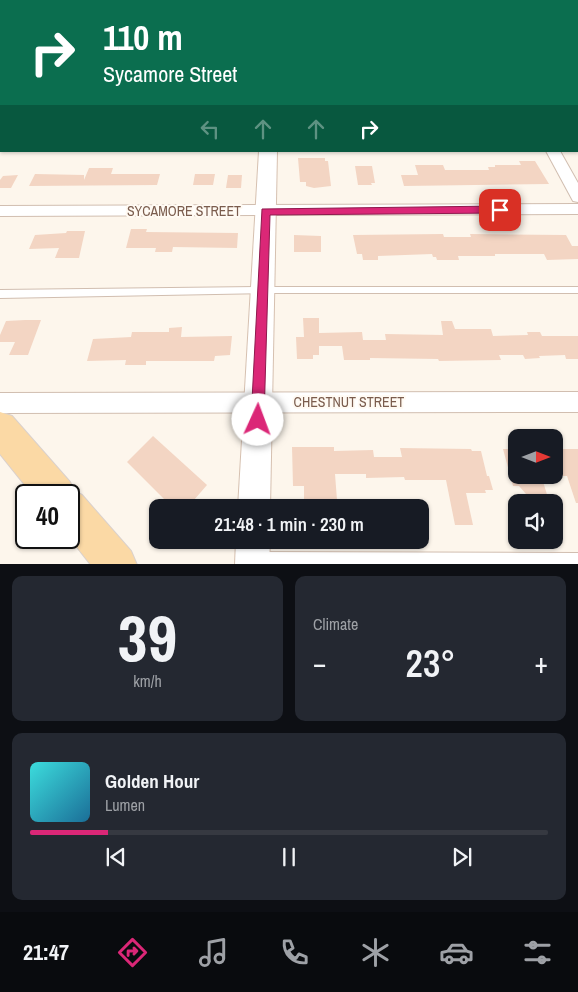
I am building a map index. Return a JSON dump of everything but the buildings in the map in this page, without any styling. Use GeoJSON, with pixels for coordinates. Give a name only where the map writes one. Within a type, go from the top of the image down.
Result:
{"type":"FeatureCollection","features":[{"type":"Feature","properties":{"kind":"main road"},"geometry":{"type":"LineString","coordinates":[[0,428],[48,484]]}},
{"type":"Feature","properties":{"kind":"main road"},"geometry":{"type":"LineString","coordinates":[[80,521],[117,564]]}},
{"type":"Feature","properties":{"kind":"street"},"geometry":{"type":"LineString","coordinates":[[254,499],[268,152]]}},
{"type":"Feature","properties":{"kind":"street"},"geometry":{"type":"LineString","coordinates":[[554,152],[578,198]]}},
{"type":"Feature","properties":{"kind":"street","name":"SYCAMORE STREET"},"geometry":{"type":"LineString","coordinates":[[0,211],[578,209]]}},
{"type":"Feature","properties":{"kind":"street","name":"CHESTNUT STREET"},"geometry":{"type":"LineString","coordinates":[[0,403],[578,402]]}},
{"type":"Feature","properties":{"kind":"lane"},"geometry":{"type":"LineString","coordinates":[[0,294],[263,290],[578,290]]}},
{"type":"Feature","properties":{"kind":"lane"},"geometry":{"type":"LineString","coordinates":[[253,554],[578,560]]}},
{"type":"Feature","properties":{"kind":"route"},"geometry":{"type":"LineString","coordinates":[[258,420],[266,211],[500,210]]}}]}
